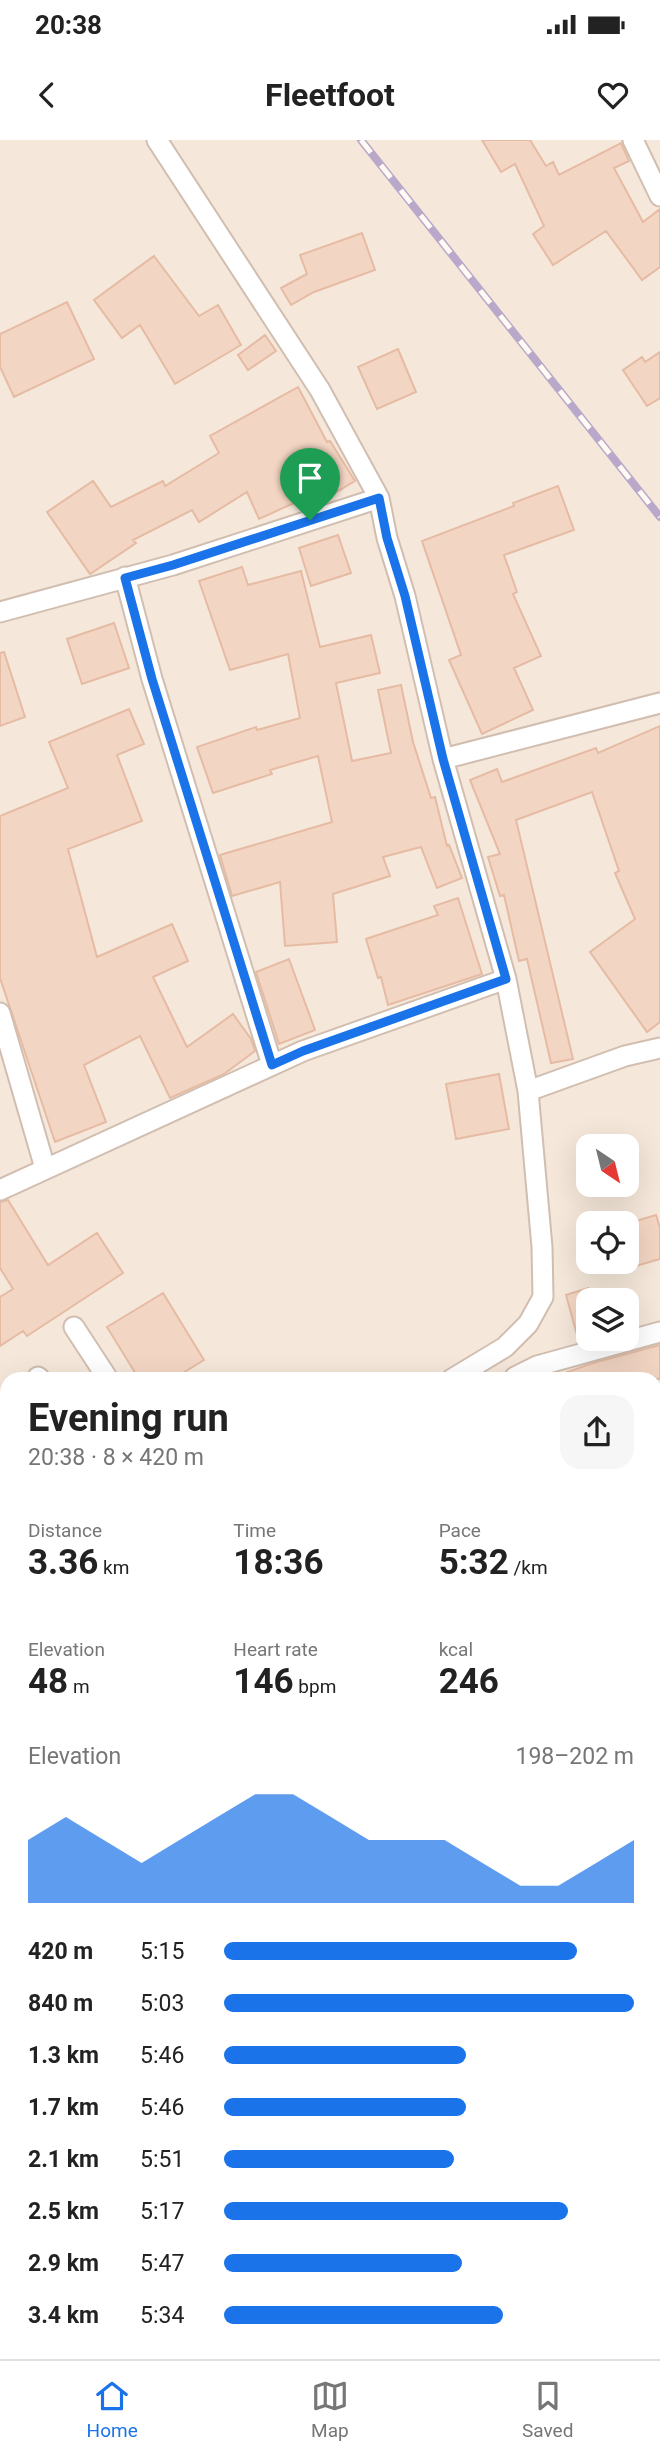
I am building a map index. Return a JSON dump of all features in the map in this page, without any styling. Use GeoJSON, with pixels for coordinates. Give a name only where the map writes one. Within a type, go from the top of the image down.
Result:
{"type":"FeatureCollection","features":[{"type":"Feature","properties":{"kind":"street"},"geometry":{"type":"LineString","coordinates":[[157,140],[320,390],[379,498],[443,759],[506,979],[528,1091],[542,1247],[542,1297],[528,1324],[505,1347],[464,1372]]}},
{"type":"Feature","properties":{"kind":"street"},"geometry":{"type":"LineString","coordinates":[[633,140],[660,196]]}},
{"type":"Feature","properties":{"kind":"street"},"geometry":{"type":"LineString","coordinates":[[0,612],[173,565],[379,498]]}},
{"type":"Feature","properties":{"kind":"street"},"geometry":{"type":"LineString","coordinates":[[125,578],[152,679],[272,1065]]}},
{"type":"Feature","properties":{"kind":"street"},"geometry":{"type":"LineString","coordinates":[[443,759],[660,703]]}},
{"type":"Feature","properties":{"kind":"street"},"geometry":{"type":"LineString","coordinates":[[0,1190],[303,1051],[506,979]]}},
{"type":"Feature","properties":{"kind":"street"},"geometry":{"type":"LineString","coordinates":[[0,1013],[45,1168]]}},
{"type":"Feature","properties":{"kind":"street"},"geometry":{"type":"LineString","coordinates":[[528,1091],[625,1056],[660,1048]]}},
{"type":"Feature","properties":{"kind":"street"},"geometry":{"type":"LineString","coordinates":[[74,1327],[103,1372]]}},
{"type":"Feature","properties":{"kind":"street"},"geometry":{"type":"LineString","coordinates":[[526,1372],[537,1366],[660,1332]]}},
{"type":"Feature","properties":{"kind":"street"},"geometry":{"type":"LineString","coordinates":[[505,1347],[513,1372]]}},
{"type":"Feature","properties":{"kind":"shaded area"},"geometry":{"type":"Polygon","coordinates":[[[0,140],[660,140],[660,1372],[0,1372],[0,140]]]}},
{"type":"Feature","properties":{"kind":"building"},"geometry":{"type":"Polygon","coordinates":[[[482,140],[530,140],[546,166],[553,162],[559,175],[621,143],[629,161],[614,168],[643,222],[660,209],[660,267],[642,280],[606,231],[553,265],[533,234],[544,226],[515,164],[501,172],[482,140]]]}},
{"type":"Feature","properties":{"kind":"building"},"geometry":{"type":"Polygon","coordinates":[[[362,233],[375,270],[314,292],[291,305],[281,288],[307,274],[300,255],[362,233]]]}},
{"type":"Feature","properties":{"kind":"building"},"geometry":{"type":"Polygon","coordinates":[[[154,256],[199,316],[218,305],[241,345],[175,384],[140,325],[122,338],[94,300],[154,256]]]}},
{"type":"Feature","properties":{"kind":"building"},"geometry":{"type":"Polygon","coordinates":[[[67,302],[94,359],[14,397],[0,367],[0,334],[67,302]]]}},
{"type":"Feature","properties":{"kind":"building"},"geometry":{"type":"Polygon","coordinates":[[[265,335],[276,351],[248,370],[238,355],[265,335]]]}},
{"type":"Feature","properties":{"kind":"building"},"geometry":{"type":"Polygon","coordinates":[[[398,349],[416,392],[377,409],[358,367],[398,349]]]}},
{"type":"Feature","properties":{"kind":"building"},"geometry":{"type":"Polygon","coordinates":[[[660,352],[660,398],[647,406],[623,370],[642,357],[645,362],[660,352]]]}},
{"type":"Feature","properties":{"kind":"building"},"geometry":{"type":"Polygon","coordinates":[[[298,387],[327,442],[330,441],[355,481],[333,494],[329,487],[259,519],[247,492],[199,522],[192,510],[133,540],[136,543],[90,574],[47,512],[93,481],[111,507],[163,481],[165,486],[219,453],[210,436],[298,387]]]}},
{"type":"Feature","properties":{"kind":"building"},"geometry":{"type":"Polygon","coordinates":[[[558,486],[574,530],[504,555],[517,592],[513,594],[541,656],[514,668],[533,710],[482,734],[449,660],[461,655],[422,541],[558,486]]]}},
{"type":"Feature","properties":{"kind":"building"},"geometry":{"type":"Polygon","coordinates":[[[338,535],[351,573],[311,586],[299,548],[338,535]]]}},
{"type":"Feature","properties":{"kind":"building"},"geometry":{"type":"Polygon","coordinates":[[[242,567],[248,585],[301,571],[320,647],[371,635],[380,673],[336,683],[352,761],[391,753],[378,690],[401,685],[413,742],[431,798],[435,797],[447,846],[449,845],[462,878],[437,888],[421,847],[383,857],[390,876],[333,894],[337,942],[285,946],[280,882],[232,896],[220,855],[332,822],[318,756],[270,770],[272,774],[213,793],[197,747],[256,727],[257,730],[300,718],[288,654],[230,670],[199,581],[242,567]]]}},
{"type":"Feature","properties":{"kind":"building"},"geometry":{"type":"Polygon","coordinates":[[[114,623],[129,668],[82,684],[67,639],[114,623]]]}},
{"type":"Feature","properties":{"kind":"building"},"geometry":{"type":"Polygon","coordinates":[[[4,652],[25,717],[0,726],[0,653],[4,652]]]}},
{"type":"Feature","properties":{"kind":"building"},"geometry":{"type":"Polygon","coordinates":[[[129,709],[144,744],[117,755],[142,821],[68,849],[97,957],[172,924],[188,961],[153,977],[187,1047],[233,1014],[251,1039],[255,1051],[224,1074],[170,1098],[140,1036],[84,1065],[106,1122],[55,1142],[0,978],[0,816],[68,788],[49,742],[129,709]]]}},
{"type":"Feature","properties":{"kind":"building"},"geometry":{"type":"Polygon","coordinates":[[[660,726],[660,1022],[647,1032],[590,952],[635,919],[615,873],[619,871],[592,792],[516,820],[573,1059],[551,1063],[527,959],[519,961],[504,895],[500,896],[488,857],[500,854],[470,780],[497,769],[502,782],[596,748],[598,753],[660,726]]]}},
{"type":"Feature","properties":{"kind":"building"},"geometry":{"type":"Polygon","coordinates":[[[458,898],[482,974],[388,1005],[381,977],[378,978],[366,939],[438,915],[434,906],[458,898]]]}},
{"type":"Feature","properties":{"kind":"building"},"geometry":{"type":"Polygon","coordinates":[[[289,959],[315,1030],[279,1044],[256,972],[289,959]]]}},
{"type":"Feature","properties":{"kind":"building"},"geometry":{"type":"Polygon","coordinates":[[[499,1074],[509,1129],[456,1139],[446,1084],[499,1074]]]}},
{"type":"Feature","properties":{"kind":"building"},"geometry":{"type":"Polygon","coordinates":[[[8,1200],[48,1265],[97,1233],[123,1273],[27,1336],[23,1331],[0,1346],[0,1297],[13,1289],[0,1268],[0,1202],[8,1200]]]}},
{"type":"Feature","properties":{"kind":"building"},"geometry":{"type":"Polygon","coordinates":[[[656,1215],[660,1228],[660,1259],[639,1265],[639,1220],[656,1215]]]}},
{"type":"Feature","properties":{"kind":"building"},"geometry":{"type":"Polygon","coordinates":[[[576,1292],[576,1331],[566,1295],[576,1292]]]}},
{"type":"Feature","properties":{"kind":"building"},"geometry":{"type":"Polygon","coordinates":[[[163,1293],[204,1360],[184,1372],[135,1372],[107,1327],[163,1293]]]}},
{"type":"Feature","properties":{"kind":"building"},"geometry":{"type":"Polygon","coordinates":[[[660,1345],[660,1372],[567,1372],[593,1363],[660,1345]]]}},
{"type":"Feature","properties":{"kind":"railway"},"geometry":{"type":"LineString","coordinates":[[361,140],[660,517]]}},
{"type":"Feature","properties":{"kind":"route"},"geometry":{"type":"LineString","coordinates":[[379,498],[443,759],[506,979],[303,1051],[272,1065],[152,679],[125,578],[310,520],[379,498]]}}]}
